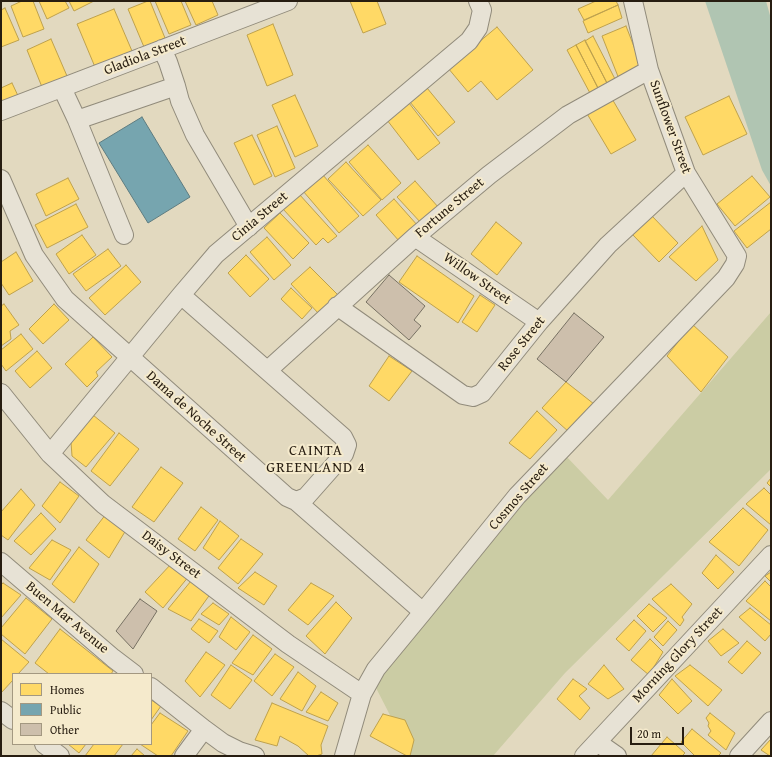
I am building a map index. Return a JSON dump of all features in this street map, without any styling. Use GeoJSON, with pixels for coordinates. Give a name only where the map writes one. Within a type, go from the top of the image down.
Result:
{"type":"FeatureCollection","features":[{"type":"Feature","properties":{"kind":"street","name":"Gladiola Street"},"geometry":{"type":"LineString","coordinates":[[1,111],[288,1]]}},
{"type":"Feature","properties":{"kind":"street","name":"Cinia Street"},"geometry":{"type":"LineString","coordinates":[[50,454],[216,254],[469,41],[478,28],[482,10],[478,1]]}},
{"type":"Feature","properties":{"kind":"street","name":"Sunflower Street"},"geometry":{"type":"LineString","coordinates":[[633,1],[649,70],[686,173],[737,256],[735,264]]}},
{"type":"Feature","properties":{"kind":"street"},"geometry":{"type":"LineString","coordinates":[[162,49],[168,62],[180,101],[195,135],[249,227]]}},
{"type":"Feature","properties":{"kind":"street","name":"Fortune Street"},"geometry":{"type":"LineString","coordinates":[[268,370],[415,236],[490,175],[568,115],[649,70]]}},
{"type":"Feature","properties":{"kind":"street"},"geometry":{"type":"LineString","coordinates":[[77,120],[176,86]]}},
{"type":"Feature","properties":{"kind":"street"},"geometry":{"type":"LineString","coordinates":[[62,88],[77,120],[124,235]]}},
{"type":"Feature","properties":{"kind":"street","name":"Rose Street"},"geometry":{"type":"LineString","coordinates":[[337,306],[463,395],[473,396],[482,393],[539,322],[608,245],[686,173]]}},
{"type":"Feature","properties":{"kind":"street","name":"Dama de Noche Street"},"geometry":{"type":"LineString","coordinates":[[1,179],[34,255],[65,299],[287,497],[296,501],[423,612]]}},
{"type":"Feature","properties":{"kind":"street","name":"Willow Street"},"geometry":{"type":"LineString","coordinates":[[415,236],[539,322]]}},
{"type":"Feature","properties":{"kind":"street","name":"Cosmos Street"},"geometry":{"type":"LineString","coordinates":[[344,756],[362,694],[376,669],[517,496],[726,278],[735,264]]}},
{"type":"Feature","properties":{"kind":"street"},"geometry":{"type":"LineString","coordinates":[[181,295],[343,436],[346,445],[344,454],[306,497],[296,501]]}},
{"type":"Feature","properties":{"kind":"street","name":"Daisy Street"},"geometry":{"type":"LineString","coordinates":[[1,393],[50,454],[103,504],[288,644],[362,694]]}},
{"type":"Feature","properties":{"kind":"street","name":"Morning Glory Street"},"geometry":{"type":"LineString","coordinates":[[584,756],[771,555]]}},
{"type":"Feature","properties":{"kind":"street","name":"Buen Mar Avenue"},"geometry":{"type":"LineString","coordinates":[[1,562],[101,648],[133,673]]}},
{"type":"Feature","properties":{"kind":"street"},"geometry":{"type":"LineString","coordinates":[[152,688],[223,743],[239,751],[255,756]]}},
{"type":"Feature","properties":{"kind":"street"},"geometry":{"type":"LineString","coordinates":[[1,711],[12,719]]}},
{"type":"Feature","properties":{"kind":"street"},"geometry":{"type":"LineString","coordinates":[[739,756],[771,721]]}},
{"type":"Feature","properties":{"kind":"street"},"geometry":{"type":"LineString","coordinates":[[184,756],[204,729]]}},
{"type":"Feature","properties":{"kind":"street"},"geometry":{"type":"LineString","coordinates":[[597,742],[616,756]]}},
{"type":"Feature","properties":{"kind":"street"},"geometry":{"type":"LineString","coordinates":[[45,745],[60,756]]}},
{"type":"Feature","properties":{"kind":"shaded area"},"geometry":{"type":"Polygon","coordinates":[[[705,1],[766,1],[771,19],[771,186],[762,170],[705,1]]]}},
{"type":"Feature","properties":{"kind":"shaded area"},"geometry":{"type":"Polygon","coordinates":[[[771,312],[771,469],[565,673],[493,756],[411,756],[374,684],[521,503],[565,455],[608,500],[771,312]]]}},
{"type":"Feature","properties":{"kind":"building: Homes"},"geometry":{"type":"Polygon","coordinates":[[[22,1],[33,1],[44,29],[23,37],[11,6],[22,1]]]}},
{"type":"Feature","properties":{"kind":"building: Homes"},"geometry":{"type":"Polygon","coordinates":[[[39,1],[65,1],[69,8],[47,19],[39,1]]]}},
{"type":"Feature","properties":{"kind":"building: Homes"},"geometry":{"type":"Polygon","coordinates":[[[69,1],[94,1],[74,11],[69,1]]]}},
{"type":"Feature","properties":{"kind":"building: Homes"},"geometry":{"type":"Polygon","coordinates":[[[150,1],[165,38],[144,47],[128,9],[150,1]]]}},
{"type":"Feature","properties":{"kind":"building: Homes"},"geometry":{"type":"Polygon","coordinates":[[[155,1],[181,1],[191,25],[169,34],[155,1]]]}},
{"type":"Feature","properties":{"kind":"building: Homes"},"geometry":{"type":"Polygon","coordinates":[[[185,1],[212,1],[218,15],[196,25],[185,1]]]}},
{"type":"Feature","properties":{"kind":"building: Homes"},"geometry":{"type":"Polygon","coordinates":[[[350,1],[377,1],[386,24],[363,33],[350,1]]]}},
{"type":"Feature","properties":{"kind":"building: Homes"},"geometry":{"type":"Polygon","coordinates":[[[596,1],[616,1],[618,5],[584,20],[578,9],[596,1]]]}},
{"type":"Feature","properties":{"kind":"building: Homes"},"geometry":{"type":"Polygon","coordinates":[[[618,5],[622,18],[588,33],[583,21],[618,5]]]}},
{"type":"Feature","properties":{"kind":"building: Homes"},"geometry":{"type":"Polygon","coordinates":[[[5,8],[19,40],[1,47],[1,10],[5,8]]]}},
{"type":"Feature","properties":{"kind":"building: Homes"},"geometry":{"type":"Polygon","coordinates":[[[114,9],[132,51],[95,67],[77,24],[114,9]]]}},
{"type":"Feature","properties":{"kind":"building: Homes"},"geometry":{"type":"Polygon","coordinates":[[[273,24],[293,75],[267,86],[247,35],[273,24]]]}},
{"type":"Feature","properties":{"kind":"building: Homes"},"geometry":{"type":"Polygon","coordinates":[[[626,26],[643,70],[619,79],[602,36],[626,26]]]}},
{"type":"Feature","properties":{"kind":"building: Homes"},"geometry":{"type":"Polygon","coordinates":[[[497,27],[533,70],[497,100],[481,81],[468,92],[448,68],[497,27]]]}},
{"type":"Feature","properties":{"kind":"building: Homes"},"geometry":{"type":"Polygon","coordinates":[[[593,36],[616,81],[608,85],[585,41],[593,36]]]}},
{"type":"Feature","properties":{"kind":"building: Homes"},"geometry":{"type":"Polygon","coordinates":[[[51,39],[67,76],[42,87],[27,50],[51,39]]]}},
{"type":"Feature","properties":{"kind":"building: Homes"},"geometry":{"type":"Polygon","coordinates":[[[585,40],[608,85],[599,90],[576,45],[585,40]]]}},
{"type":"Feature","properties":{"kind":"building: Homes"},"geometry":{"type":"Polygon","coordinates":[[[576,45],[599,90],[591,95],[567,50],[576,45]]]}},
{"type":"Feature","properties":{"kind":"building: Homes"},"geometry":{"type":"Polygon","coordinates":[[[12,83],[20,100],[1,109],[1,88],[12,83]]]}},
{"type":"Feature","properties":{"kind":"building: Homes"},"geometry":{"type":"Polygon","coordinates":[[[427,88],[455,122],[438,136],[410,102],[427,88]]]}},
{"type":"Feature","properties":{"kind":"building: Homes"},"geometry":{"type":"Polygon","coordinates":[[[295,95],[318,146],[295,157],[272,105],[295,95]]]}},
{"type":"Feature","properties":{"kind":"building: Homes"},"geometry":{"type":"Polygon","coordinates":[[[729,96],[747,134],[703,155],[685,117],[729,96]]]}},
{"type":"Feature","properties":{"kind":"building: Homes"},"geometry":{"type":"Polygon","coordinates":[[[611,97],[636,140],[611,154],[586,112],[611,97]]]}},
{"type":"Feature","properties":{"kind":"building: Homes"},"geometry":{"type":"Polygon","coordinates":[[[409,103],[440,143],[418,160],[387,120],[409,103]]]}},
{"type":"Feature","properties":{"kind":"building: Homes"},"geometry":{"type":"Polygon","coordinates":[[[277,126],[295,168],[275,177],[257,135],[277,126]]]}},
{"type":"Feature","properties":{"kind":"building: Homes"},"geometry":{"type":"Polygon","coordinates":[[[252,135],[272,176],[254,185],[234,143],[252,135]]]}},
{"type":"Feature","properties":{"kind":"building: Homes"},"geometry":{"type":"Polygon","coordinates":[[[368,145],[401,183],[382,200],[349,162],[368,145]]]}},
{"type":"Feature","properties":{"kind":"building: Homes"},"geometry":{"type":"Polygon","coordinates":[[[346,162],[381,200],[363,216],[328,179],[346,162]]]}},
{"type":"Feature","properties":{"kind":"building: Homes"},"geometry":{"type":"Polygon","coordinates":[[[322,174],[359,216],[339,233],[303,191],[322,174]]]}},
{"type":"Feature","properties":{"kind":"building: Homes"},"geometry":{"type":"Polygon","coordinates":[[[752,176],[770,197],[735,226],[717,204],[752,176]]]}},
{"type":"Feature","properties":{"kind":"building: Homes"},"geometry":{"type":"Polygon","coordinates":[[[68,178],[79,199],[46,216],[36,194],[68,178]]]}},
{"type":"Feature","properties":{"kind":"building: Homes"},"geometry":{"type":"Polygon","coordinates":[[[415,181],[439,208],[422,224],[397,197],[415,181]]]}},
{"type":"Feature","properties":{"kind":"building: Homes"},"geometry":{"type":"Polygon","coordinates":[[[299,194],[337,236],[328,243],[323,238],[316,245],[283,209],[299,194]]]}},
{"type":"Feature","properties":{"kind":"building: Homes"},"geometry":{"type":"Polygon","coordinates":[[[394,199],[418,226],[400,242],[376,215],[394,199]]]}},
{"type":"Feature","properties":{"kind":"building: Homes"},"geometry":{"type":"Polygon","coordinates":[[[771,202],[771,229],[747,248],[734,231],[771,202]]]}},
{"type":"Feature","properties":{"kind":"building: Homes"},"geometry":{"type":"Polygon","coordinates":[[[76,204],[88,227],[47,248],[35,225],[76,204]]]}},
{"type":"Feature","properties":{"kind":"building: Homes"},"geometry":{"type":"Polygon","coordinates":[[[280,213],[309,243],[293,259],[264,228],[280,213]]]}},
{"type":"Feature","properties":{"kind":"building: Homes"},"geometry":{"type":"Polygon","coordinates":[[[651,215],[678,243],[659,262],[632,234],[651,215]]]}},
{"type":"Feature","properties":{"kind":"building: Homes"},"geometry":{"type":"Polygon","coordinates":[[[496,222],[522,243],[497,275],[471,254],[496,222]]]}},
{"type":"Feature","properties":{"kind":"building: Homes"},"geometry":{"type":"Polygon","coordinates":[[[702,226],[718,260],[696,281],[669,257],[702,226]]]}},
{"type":"Feature","properties":{"kind":"building: Homes"},"geometry":{"type":"Polygon","coordinates":[[[82,235],[96,255],[69,274],[56,254],[82,235]]]}},
{"type":"Feature","properties":{"kind":"building: Homes"},"geometry":{"type":"Polygon","coordinates":[[[267,237],[291,265],[274,280],[250,252],[267,237]]]}},
{"type":"Feature","properties":{"kind":"building: Homes"},"geometry":{"type":"Polygon","coordinates":[[[108,249],[121,266],[86,291],[73,274],[108,249]]]}},
{"type":"Feature","properties":{"kind":"building: Homes"},"geometry":{"type":"Polygon","coordinates":[[[16,252],[33,281],[9,295],[1,283],[1,262],[16,252]]]}},
{"type":"Feature","properties":{"kind":"building: Homes"},"geometry":{"type":"Polygon","coordinates":[[[246,255],[269,279],[250,297],[228,273],[246,255]]]}},
{"type":"Feature","properties":{"kind":"building: Homes"},"geometry":{"type":"Polygon","coordinates":[[[417,256],[474,296],[458,323],[399,282],[417,256]]]}},
{"type":"Feature","properties":{"kind":"building: Homes"},"geometry":{"type":"Polygon","coordinates":[[[126,265],[141,282],[105,315],[89,298],[126,265]]]}},
{"type":"Feature","properties":{"kind":"building: Homes"},"geometry":{"type":"Polygon","coordinates":[[[310,267],[338,295],[319,314],[291,284],[310,267]]]}},
{"type":"Feature","properties":{"kind":"building: Homes"},"geometry":{"type":"Polygon","coordinates":[[[291,288],[312,308],[302,319],[281,299],[291,288]]]}},
{"type":"Feature","properties":{"kind":"building: Homes"},"geometry":{"type":"Polygon","coordinates":[[[480,295],[495,305],[477,332],[462,322],[480,295]]]}},
{"type":"Feature","properties":{"kind":"building: Homes"},"geometry":{"type":"Polygon","coordinates":[[[4,304],[19,325],[10,331],[11,339],[1,346],[1,306],[4,304]]]}},
{"type":"Feature","properties":{"kind":"building: Homes"},"geometry":{"type":"Polygon","coordinates":[[[54,304],[69,320],[43,344],[29,329],[54,304]]]}},
{"type":"Feature","properties":{"kind":"building: Homes"},"geometry":{"type":"Polygon","coordinates":[[[692,324],[728,357],[701,392],[667,356],[692,324]]]}},
{"type":"Feature","properties":{"kind":"building: Homes"},"geometry":{"type":"Polygon","coordinates":[[[21,334],[33,349],[6,371],[1,364],[1,350],[21,334]]]}},
{"type":"Feature","properties":{"kind":"building: Homes"},"geometry":{"type":"Polygon","coordinates":[[[93,337],[112,357],[96,372],[98,376],[87,387],[65,364],[93,337]]]}},
{"type":"Feature","properties":{"kind":"building: Homes"},"geometry":{"type":"Polygon","coordinates":[[[37,351],[52,368],[30,388],[15,371],[37,351]]]}},
{"type":"Feature","properties":{"kind":"building: Homes"},"geometry":{"type":"Polygon","coordinates":[[[389,356],[412,371],[389,401],[369,386],[389,356]]]}},
{"type":"Feature","properties":{"kind":"building: Homes"},"geometry":{"type":"Polygon","coordinates":[[[566,382],[594,404],[569,432],[542,408],[566,382]]]}},
{"type":"Feature","properties":{"kind":"building: Homes"},"geometry":{"type":"Polygon","coordinates":[[[537,411],[557,430],[530,459],[509,443],[537,411]]]}},
{"type":"Feature","properties":{"kind":"building: Homes"},"geometry":{"type":"Polygon","coordinates":[[[93,415],[115,433],[86,467],[72,456],[71,442],[93,415]]]}},
{"type":"Feature","properties":{"kind":"building: Homes"},"geometry":{"type":"Polygon","coordinates":[[[119,433],[139,449],[110,486],[91,471],[119,433]]]}},
{"type":"Feature","properties":{"kind":"building: Homes"},"geometry":{"type":"Polygon","coordinates":[[[161,467],[183,483],[154,522],[132,507],[161,467]]]}},
{"type":"Feature","properties":{"kind":"building: Homes"},"geometry":{"type":"Polygon","coordinates":[[[771,478],[771,487],[767,483],[771,478]]]}},
{"type":"Feature","properties":{"kind":"building: Homes"},"geometry":{"type":"Polygon","coordinates":[[[60,482],[79,496],[60,523],[42,506],[60,482]]]}},
{"type":"Feature","properties":{"kind":"building: Homes"},"geometry":{"type":"Polygon","coordinates":[[[764,488],[771,495],[771,525],[746,504],[764,488]]]}},
{"type":"Feature","properties":{"kind":"building: Homes"},"geometry":{"type":"Polygon","coordinates":[[[21,489],[35,505],[8,540],[1,535],[1,512],[21,489]]]}},
{"type":"Feature","properties":{"kind":"building: Homes"},"geometry":{"type":"Polygon","coordinates":[[[201,507],[218,520],[195,551],[178,539],[201,507]]]}},
{"type":"Feature","properties":{"kind":"building: Homes"},"geometry":{"type":"Polygon","coordinates":[[[743,508],[768,530],[739,566],[709,542],[743,508]]]}},
{"type":"Feature","properties":{"kind":"building: Homes"},"geometry":{"type":"Polygon","coordinates":[[[41,513],[56,529],[31,555],[14,541],[41,513]]]}},
{"type":"Feature","properties":{"kind":"building: Homes"},"geometry":{"type":"Polygon","coordinates":[[[106,514],[126,530],[109,558],[86,540],[106,514]]]}},
{"type":"Feature","properties":{"kind":"building: Homes"},"geometry":{"type":"Polygon","coordinates":[[[220,521],[239,536],[219,560],[203,548],[220,521]]]}},
{"type":"Feature","properties":{"kind":"building: Homes"},"geometry":{"type":"Polygon","coordinates":[[[241,539],[263,554],[238,584],[218,568],[241,539]]]}},
{"type":"Feature","properties":{"kind":"building: Homes"},"geometry":{"type":"Polygon","coordinates":[[[52,540],[71,550],[50,580],[29,568],[52,540]]]}},
{"type":"Feature","properties":{"kind":"building: Homes"},"geometry":{"type":"Polygon","coordinates":[[[79,547],[99,564],[74,603],[52,584],[79,547]]]}},
{"type":"Feature","properties":{"kind":"building: Homes"},"geometry":{"type":"Polygon","coordinates":[[[716,555],[734,572],[718,589],[702,573],[716,555]]]}},
{"type":"Feature","properties":{"kind":"building: Homes"},"geometry":{"type":"Polygon","coordinates":[[[172,563],[189,576],[163,608],[145,592],[172,563]]]}},
{"type":"Feature","properties":{"kind":"building: Homes"},"geometry":{"type":"Polygon","coordinates":[[[255,572],[277,586],[264,605],[238,588],[255,572]]]}},
{"type":"Feature","properties":{"kind":"building: Homes"},"geometry":{"type":"Polygon","coordinates":[[[771,572],[771,582],[765,576],[771,572]]]}},
{"type":"Feature","properties":{"kind":"building: Homes"},"geometry":{"type":"Polygon","coordinates":[[[191,581],[211,593],[191,621],[168,609],[191,581]]]}},
{"type":"Feature","properties":{"kind":"building: Homes"},"geometry":{"type":"Polygon","coordinates":[[[765,581],[771,587],[771,621],[746,601],[765,581]]]}},
{"type":"Feature","properties":{"kind":"building: Homes"},"geometry":{"type":"Polygon","coordinates":[[[3,583],[21,595],[1,618],[1,585],[3,583]]]}},
{"type":"Feature","properties":{"kind":"building: Homes"},"geometry":{"type":"Polygon","coordinates":[[[311,583],[334,596],[308,625],[288,610],[311,583]]]}},
{"type":"Feature","properties":{"kind":"building: Homes"},"geometry":{"type":"Polygon","coordinates":[[[671,584],[692,604],[682,617],[684,620],[680,626],[652,599],[671,584]]]}},
{"type":"Feature","properties":{"kind":"building: Homes"},"geometry":{"type":"Polygon","coordinates":[[[26,598],[52,619],[25,654],[1,634],[1,628],[26,598]]]}},
{"type":"Feature","properties":{"kind":"building: Homes"},"geometry":{"type":"Polygon","coordinates":[[[336,602],[352,618],[325,654],[306,636],[336,602]]]}},
{"type":"Feature","properties":{"kind":"building: Homes"},"geometry":{"type":"Polygon","coordinates":[[[213,603],[229,614],[219,625],[201,614],[213,603]]]}},
{"type":"Feature","properties":{"kind":"building: Homes"},"geometry":{"type":"Polygon","coordinates":[[[649,604],[667,618],[653,632],[637,616],[649,604]]]}},
{"type":"Feature","properties":{"kind":"building: Homes"},"geometry":{"type":"Polygon","coordinates":[[[750,608],[771,625],[771,634],[765,641],[739,617],[750,608]]]}},
{"type":"Feature","properties":{"kind":"building: Homes"},"geometry":{"type":"Polygon","coordinates":[[[231,617],[250,632],[236,650],[219,637],[231,617]]]}},
{"type":"Feature","properties":{"kind":"building: Homes"},"geometry":{"type":"Polygon","coordinates":[[[199,619],[218,631],[209,643],[191,629],[199,619]]]}},
{"type":"Feature","properties":{"kind":"building: Homes"},"geometry":{"type":"Polygon","coordinates":[[[634,620],[646,631],[629,651],[616,639],[634,620]]]}},
{"type":"Feature","properties":{"kind":"building: Homes"},"geometry":{"type":"Polygon","coordinates":[[[668,621],[677,630],[663,646],[654,637],[668,621]]]}},
{"type":"Feature","properties":{"kind":"building: Homes"},"geometry":{"type":"Polygon","coordinates":[[[60,629],[113,671],[112,673],[48,673],[35,663],[60,629]]]}},
{"type":"Feature","properties":{"kind":"building: Homes"},"geometry":{"type":"Polygon","coordinates":[[[723,629],[739,643],[721,656],[708,641],[723,629]]]}},
{"type":"Feature","properties":{"kind":"building: Homes"},"geometry":{"type":"Polygon","coordinates":[[[253,635],[272,649],[253,675],[232,663],[253,635]]]}},
{"type":"Feature","properties":{"kind":"building: Homes"},"geometry":{"type":"Polygon","coordinates":[[[1,639],[29,662],[19,673],[12,673],[12,681],[1,693],[1,639]]]}},
{"type":"Feature","properties":{"kind":"building: Homes"},"geometry":{"type":"Polygon","coordinates":[[[650,639],[663,652],[649,675],[631,660],[650,639]]]}},
{"type":"Feature","properties":{"kind":"building: Homes"},"geometry":{"type":"Polygon","coordinates":[[[747,641],[761,653],[742,674],[728,662],[747,641]]]}},
{"type":"Feature","properties":{"kind":"building: Homes"},"geometry":{"type":"Polygon","coordinates":[[[206,652],[225,665],[200,697],[185,681],[206,652]]]}},
{"type":"Feature","properties":{"kind":"building: Homes"},"geometry":{"type":"Polygon","coordinates":[[[275,654],[294,667],[272,696],[254,681],[275,654]]]}},
{"type":"Feature","properties":{"kind":"building: Homes"},"geometry":{"type":"Polygon","coordinates":[[[231,665],[252,680],[230,709],[211,695],[231,665]]]}},
{"type":"Feature","properties":{"kind":"building: Homes"},"geometry":{"type":"Polygon","coordinates":[[[604,665],[624,689],[608,699],[588,684],[604,665]]]}},
{"type":"Feature","properties":{"kind":"building: Homes"},"geometry":{"type":"Polygon","coordinates":[[[690,665],[722,690],[708,706],[675,676],[690,665]]]}},
{"type":"Feature","properties":{"kind":"building: Homes"},"geometry":{"type":"Polygon","coordinates":[[[298,672],[316,686],[302,711],[280,699],[298,672]]]}},
{"type":"Feature","properties":{"kind":"building: Homes"},"geometry":{"type":"Polygon","coordinates":[[[573,679],[587,689],[579,696],[590,708],[580,720],[557,699],[573,679]]]}},
{"type":"Feature","properties":{"kind":"building: Homes"},"geometry":{"type":"Polygon","coordinates":[[[672,679],[692,701],[678,714],[659,695],[672,679]]]}},
{"type":"Feature","properties":{"kind":"building: Homes"},"geometry":{"type":"Polygon","coordinates":[[[321,692],[338,703],[328,721],[306,712],[321,692]]]}},
{"type":"Feature","properties":{"kind":"building: Homes"},"geometry":{"type":"Polygon","coordinates":[[[152,701],[161,706],[152,719],[152,701]]]}},
{"type":"Feature","properties":{"kind":"building: Homes"},"geometry":{"type":"Polygon","coordinates":[[[272,703],[328,726],[321,745],[322,754],[309,756],[298,746],[280,736],[277,746],[255,740],[272,703]]]}},
{"type":"Feature","properties":{"kind":"building: Homes"},"geometry":{"type":"Polygon","coordinates":[[[160,713],[188,731],[171,756],[158,756],[142,745],[152,745],[152,724],[160,713]]]}},
{"type":"Feature","properties":{"kind":"building: Homes"},"geometry":{"type":"Polygon","coordinates":[[[710,713],[735,733],[726,750],[708,735],[711,731],[706,718],[710,713]]]}},
{"type":"Feature","properties":{"kind":"building: Homes"},"geometry":{"type":"Polygon","coordinates":[[[383,714],[405,720],[414,740],[410,756],[407,756],[370,736],[383,714]]]}},
{"type":"Feature","properties":{"kind":"building: Homes"},"geometry":{"type":"Polygon","coordinates":[[[692,729],[721,753],[718,756],[695,756],[681,742],[692,729]]]}},
{"type":"Feature","properties":{"kind":"building: Homes"},"geometry":{"type":"Polygon","coordinates":[[[667,737],[685,753],[682,756],[651,756],[667,737]]]}},
{"type":"Feature","properties":{"kind":"building: Homes"},"geometry":{"type":"Polygon","coordinates":[[[771,739],[771,756],[770,756],[761,750],[771,739]]]}},
{"type":"Feature","properties":{"kind":"building: Homes"},"geometry":{"type":"Polygon","coordinates":[[[69,745],[85,745],[79,753],[69,745]]]}},
{"type":"Feature","properties":{"kind":"building: Homes"},"geometry":{"type":"Polygon","coordinates":[[[93,745],[122,745],[114,756],[85,756],[93,745]]]}},
{"type":"Feature","properties":{"kind":"building: Homes"},"geometry":{"type":"Polygon","coordinates":[[[137,749],[145,756],[131,756],[137,749]]]}},
{"type":"Feature","properties":{"kind":"building: Public"},"geometry":{"type":"Polygon","coordinates":[[[142,117],[190,197],[148,223],[99,143],[142,117]]]}},
{"type":"Feature","properties":{"kind":"building: Other"},"geometry":{"type":"Polygon","coordinates":[[[389,275],[425,306],[414,320],[421,326],[409,340],[366,302],[389,275]]]}},
{"type":"Feature","properties":{"kind":"building: Other"},"geometry":{"type":"Polygon","coordinates":[[[574,313],[604,337],[566,382],[537,359],[574,313]]]}},
{"type":"Feature","properties":{"kind":"building: Other"},"geometry":{"type":"Polygon","coordinates":[[[140,599],[157,611],[133,649],[116,631],[140,599]]]}},
{"type":"Feature","properties":{"kind":"district","name":"CAINTA GREENLAND 4"},"geometry":{"type":"Point","coordinates":[316,460]}}]}
